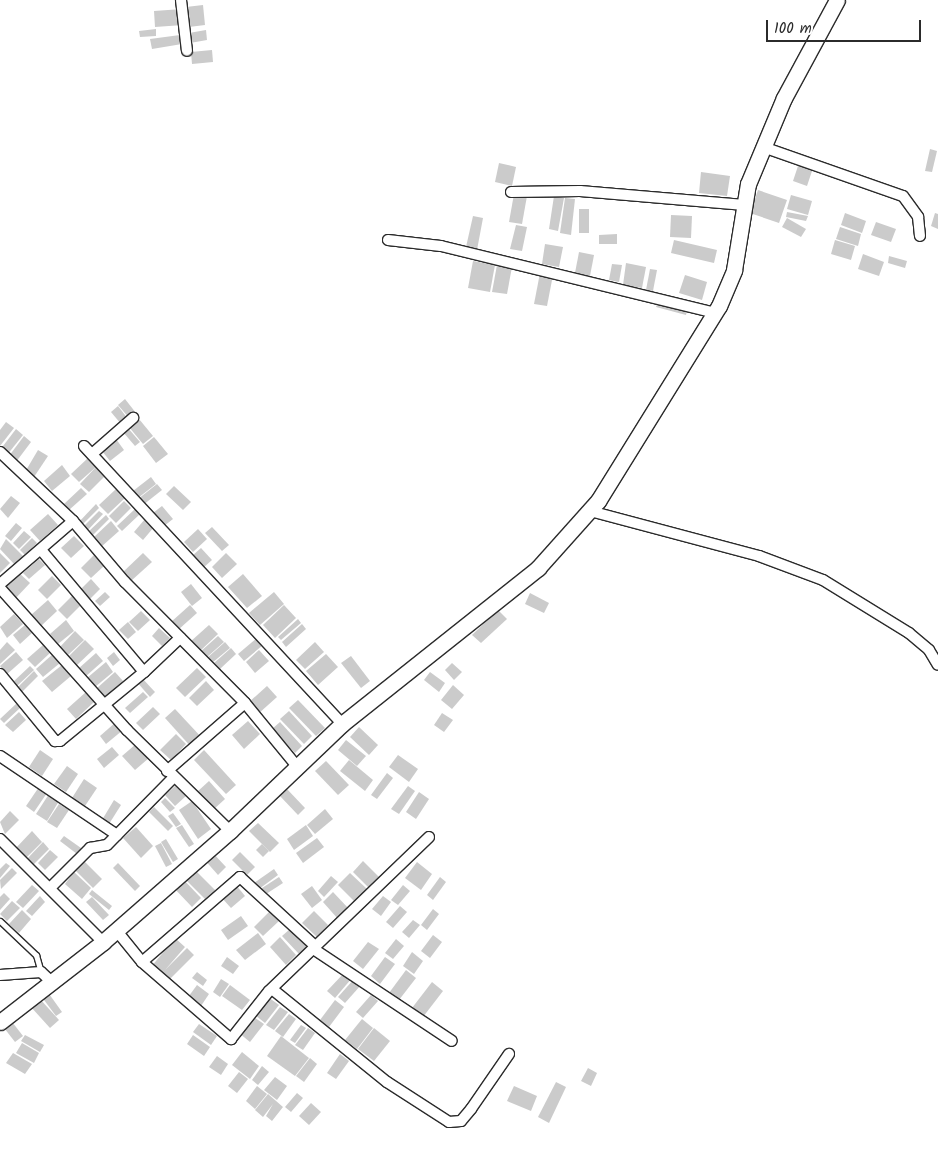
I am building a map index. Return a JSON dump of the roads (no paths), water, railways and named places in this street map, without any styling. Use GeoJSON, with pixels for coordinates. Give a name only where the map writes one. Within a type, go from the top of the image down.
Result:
{"type":"FeatureCollection","features":[{"type":"Feature","properties":{"kind":"main road"},"geometry":{"type":"LineString","coordinates":[[0,1022],[53,983],[103,942],[230,831],[296,765],[342,724],[538,568],[590,511],[679,376],[715,313],[734,270],[748,184],[784,98],[837,0]]}},
{"type":"Feature","properties":{"kind":"street"},"geometry":{"type":"LineString","coordinates":[[181,0],[187,51]]}},
{"type":"Feature","properties":{"kind":"street"},"geometry":{"type":"LineString","coordinates":[[764,147],[903,196],[918,216],[920,236]]}},
{"type":"Feature","properties":{"kind":"street"},"geometry":{"type":"LineString","coordinates":[[511,192],[580,192],[744,205]]}},
{"type":"Feature","properties":{"kind":"street"},"geometry":{"type":"LineString","coordinates":[[388,240],[440,246],[715,313]]}},
{"type":"Feature","properties":{"kind":"street"},"geometry":{"type":"LineString","coordinates":[[92,454],[133,418]]}},
{"type":"Feature","properties":{"kind":"street"},"geometry":{"type":"LineString","coordinates":[[84,446],[342,724]]}},
{"type":"Feature","properties":{"kind":"street"},"geometry":{"type":"LineString","coordinates":[[0,452],[73,521],[180,638],[245,703],[296,765]]}},
{"type":"Feature","properties":{"kind":"street"},"geometry":{"type":"LineString","coordinates":[[590,511],[759,556],[823,580],[909,633],[928,650],[938,665]]}},
{"type":"Feature","properties":{"kind":"street"},"geometry":{"type":"LineString","coordinates":[[73,521],[42,551],[0,586],[104,704],[171,774],[230,831]]}},
{"type":"Feature","properties":{"kind":"street"},"geometry":{"type":"LineString","coordinates":[[42,551],[144,672]]}},
{"type":"Feature","properties":{"kind":"street"},"geometry":{"type":"LineString","coordinates":[[0,674],[55,741],[66,738],[144,672],[180,638]]}},
{"type":"Feature","properties":{"kind":"street"},"geometry":{"type":"LineString","coordinates":[[50,888],[90,848],[107,845],[171,774],[245,703]]}},
{"type":"Feature","properties":{"kind":"street"},"geometry":{"type":"LineString","coordinates":[[0,756],[117,835]]}},
{"type":"Feature","properties":{"kind":"street"},"geometry":{"type":"LineString","coordinates":[[116,930],[142,962],[231,1039],[272,989],[429,838]]}},
{"type":"Feature","properties":{"kind":"street"},"geometry":{"type":"LineString","coordinates":[[0,839],[103,942]]}},
{"type":"Feature","properties":{"kind":"street"},"geometry":{"type":"LineString","coordinates":[[142,962],[240,877],[314,945],[314,950],[452,1042]]}},
{"type":"Feature","properties":{"kind":"street"},"geometry":{"type":"LineString","coordinates":[[0,975],[41,972],[53,983]]}},
{"type":"Feature","properties":{"kind":"street"},"geometry":{"type":"LineString","coordinates":[[272,989],[387,1082],[449,1122],[461,1121],[471,1110],[509,1054]]}},
{"type":"Feature","properties":{"kind":"lane"},"geometry":{"type":"LineString","coordinates":[[0,921],[36,955],[41,972]]}}]}
